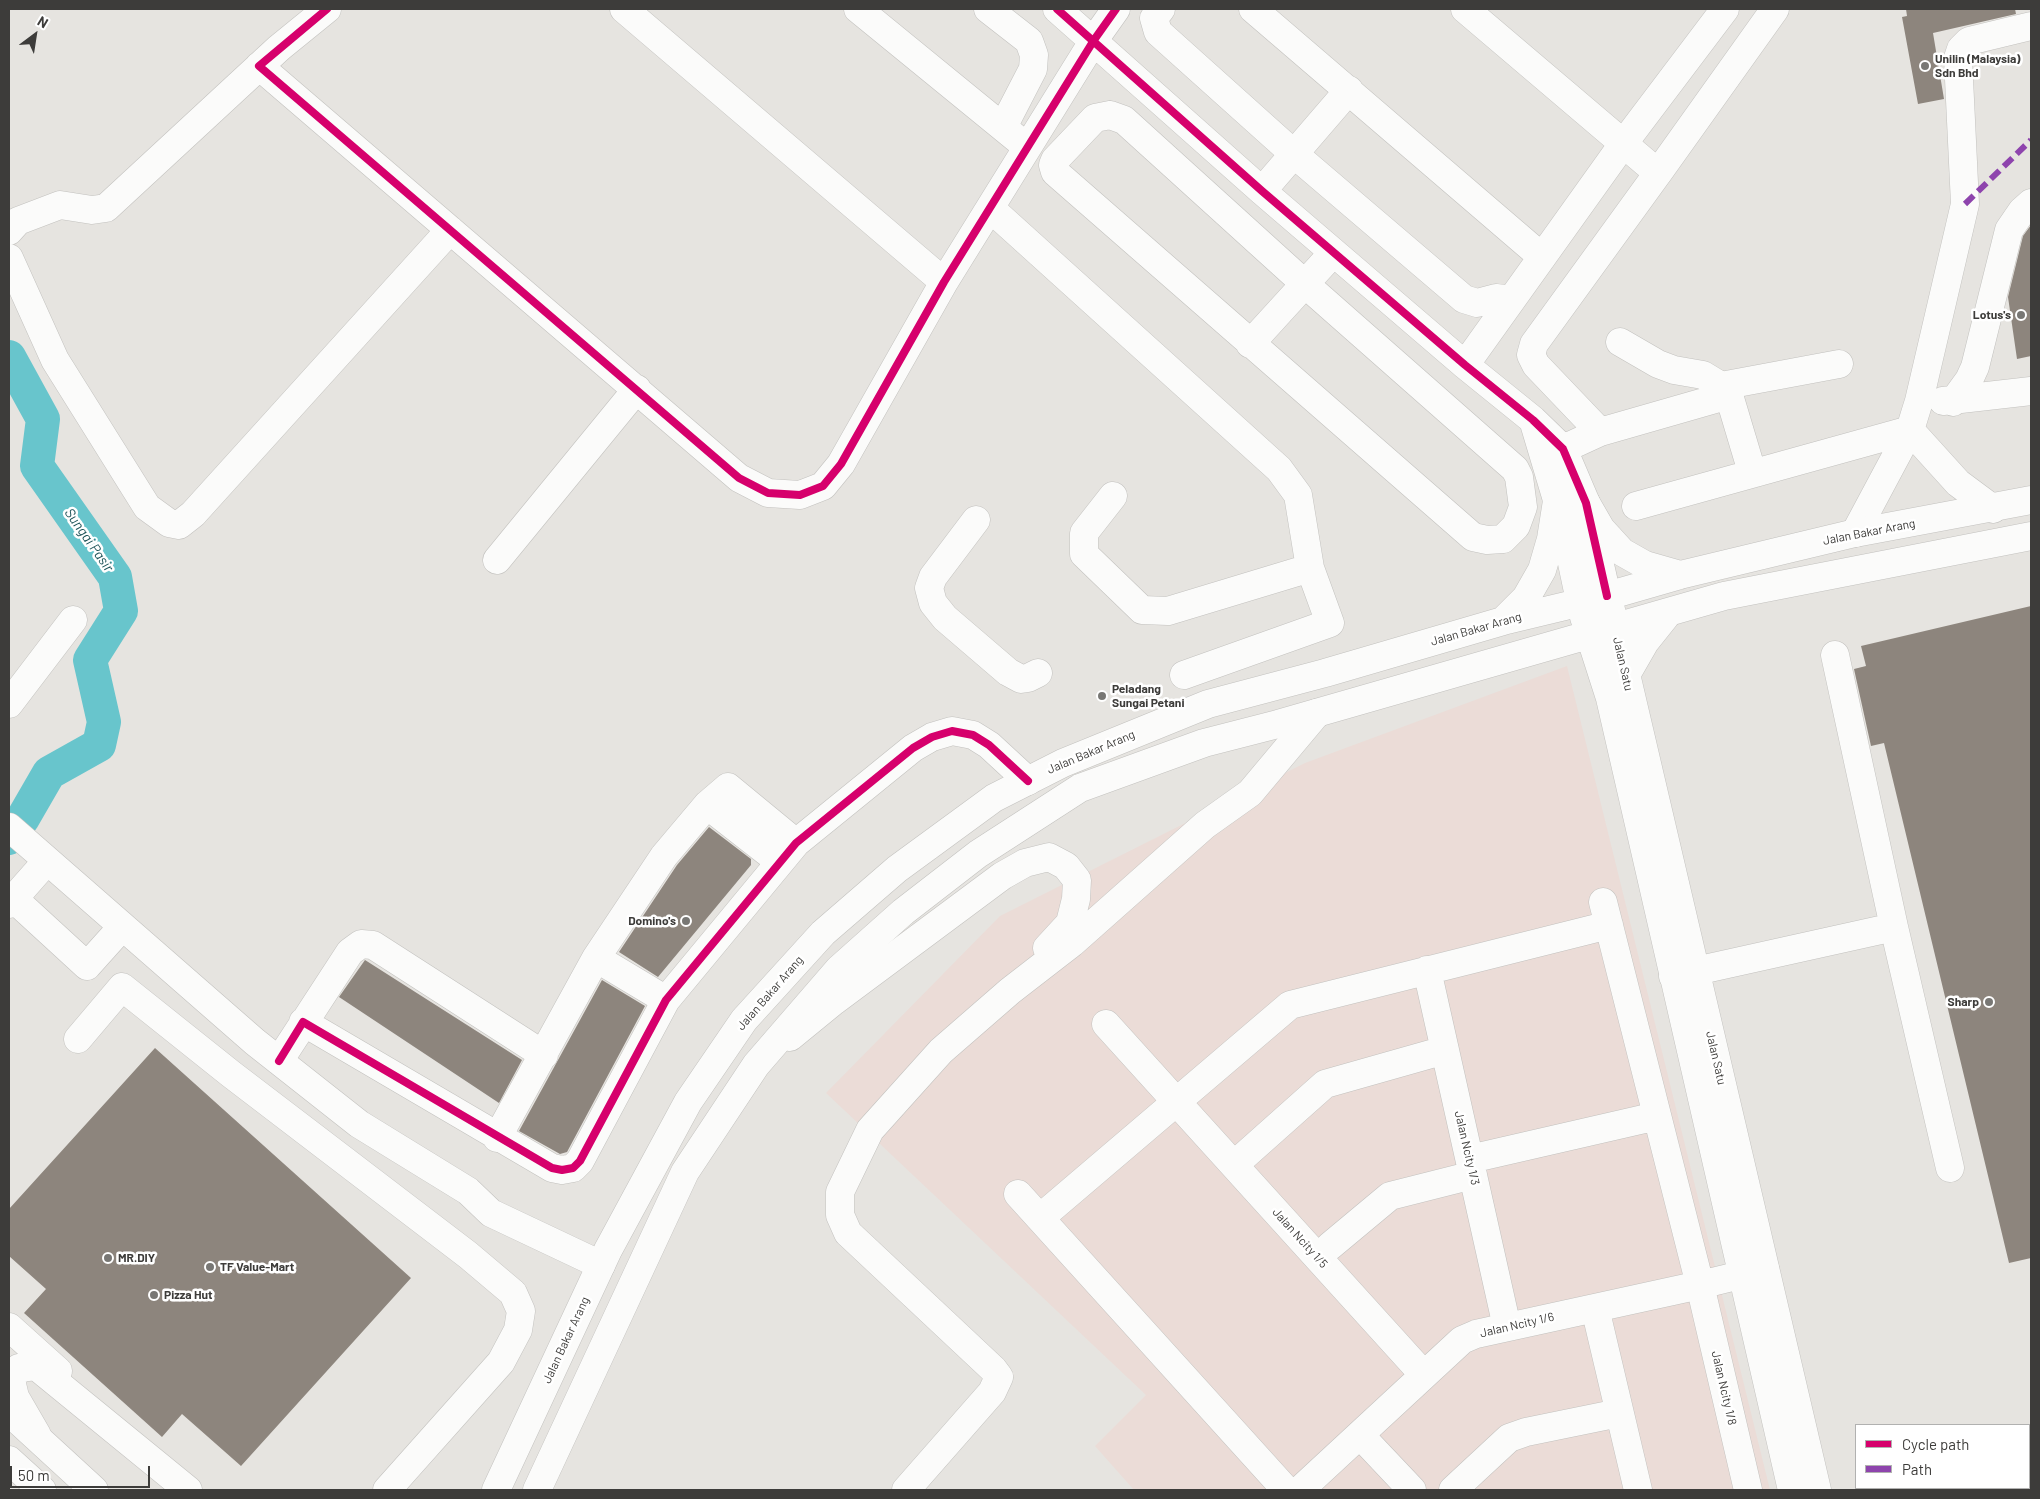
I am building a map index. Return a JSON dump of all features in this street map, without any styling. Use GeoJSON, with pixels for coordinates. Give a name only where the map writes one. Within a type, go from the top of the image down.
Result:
{"type":"FeatureCollection","features":[{"type":"Feature","properties":{"kind":"main road"},"geometry":{"type":"LineString","coordinates":[[9,231],[18,221],[60,205],[92,210],[106,208],[259,66],[327,9]]}},
{"type":"Feature","properties":{"kind":"main road"},"geometry":{"type":"LineString","coordinates":[[624,9],[944,282]]}},
{"type":"Feature","properties":{"kind":"main road"},"geometry":{"type":"LineString","coordinates":[[858,9],[1027,147]]}},
{"type":"Feature","properties":{"kind":"main road"},"geometry":{"type":"LineString","coordinates":[[988,9],[1029,42],[1034,55],[1033,69],[1003,127]]}},
{"type":"Feature","properties":{"kind":"main road"},"geometry":{"type":"LineString","coordinates":[[1057,9],[1094,40],[1262,192],[1465,365],[1533,420],[1562,449],[1586,502],[1601,529],[1622,552],[1645,565],[1680,576]]}},
{"type":"Feature","properties":{"kind":"main road"},"geometry":{"type":"LineString","coordinates":[[259,66],[739,478],[768,492],[800,495],[823,486],[841,464],[944,282],[1094,40],[1116,9]]}},
{"type":"Feature","properties":{"kind":"main road"},"geometry":{"type":"LineString","coordinates":[[1160,9],[1154,18],[1158,32],[1294,154],[1464,299],[1477,303],[1496,298],[1510,300]]}},
{"type":"Feature","properties":{"kind":"main road"},"geometry":{"type":"LineString","coordinates":[[1253,9],[1542,257]]}},
{"type":"Feature","properties":{"kind":"main road"},"geometry":{"type":"LineString","coordinates":[[1464,9],[1658,173]]}},
{"type":"Feature","properties":{"kind":"main road"},"geometry":{"type":"LineString","coordinates":[[1465,365],[1623,144],[1725,9]]}},
{"type":"Feature","properties":{"kind":"main road"},"geometry":{"type":"LineString","coordinates":[[1600,432],[1536,365],[1531,355],[1534,344],[1775,9]]}},
{"type":"Feature","properties":{"kind":"main road"},"geometry":{"type":"LineString","coordinates":[[1855,533],[1910,430],[1919,401],[1965,204],[1958,58],[1961,49],[1969,41],[2031,26]]}},
{"type":"Feature","properties":{"kind":"main road"},"geometry":{"type":"LineString","coordinates":[[1262,192],[1348,90]]}},
{"type":"Feature","properties":{"kind":"main road"},"geometry":{"type":"LineString","coordinates":[[1110,115],[1124,120],[1305,284],[1515,469],[1519,477],[1523,507],[1516,526],[1502,538],[1487,540],[1474,537],[1250,344],[1055,172],[1053,165],[1095,118],[1110,115]]}},
{"type":"Feature","properties":{"kind":"main road"},"geometry":{"type":"LineString","coordinates":[[1953,402],[1969,380],[1975,367],[2009,230],[2022,210],[2031,203]]}},
{"type":"Feature","properties":{"kind":"main road"},"geometry":{"type":"LineString","coordinates":[[990,208],[1279,469],[1298,495],[1310,568],[1330,623],[1184,675]]}},
{"type":"Feature","properties":{"kind":"main road"},"geometry":{"type":"LineString","coordinates":[[9,258],[55,360],[147,507],[169,524],[179,525],[206,500],[450,230]]}},
{"type":"Feature","properties":{"kind":"main road"},"geometry":{"type":"LineString","coordinates":[[1250,344],[1333,253]]}},
{"type":"Feature","properties":{"kind":"main road"},"geometry":{"type":"LineString","coordinates":[[1620,342],[1658,364],[1674,370],[1703,375],[1725,391],[1752,472]]}},
{"type":"Feature","properties":{"kind":"main road"},"geometry":{"type":"LineString","coordinates":[[1562,449],[1600,432],[1725,391],[1839,364]]}},
{"type":"Feature","properties":{"kind":"main road"},"geometry":{"type":"LineString","coordinates":[[1953,402],[2031,375]]}},
{"type":"Feature","properties":{"kind":"main road"},"geometry":{"type":"LineString","coordinates":[[497,560],[637,389]]}},
{"type":"Feature","properties":{"kind":"main road"},"geometry":{"type":"LineString","coordinates":[[1919,401],[1953,402],[2031,391]]}},
{"type":"Feature","properties":{"kind":"main road","name":"Jalan Satu"},"geometry":{"type":"LineString","coordinates":[[1533,420],[1558,501],[1588,634],[1610,698],[1684,974],[1753,1272],[1792,1490]]}},
{"type":"Feature","properties":{"kind":"main road"},"geometry":{"type":"LineString","coordinates":[[1636,506],[1752,472],[1910,430]]}},
{"type":"Feature","properties":{"kind":"main road"},"geometry":{"type":"LineString","coordinates":[[1910,430],[1958,483],[1993,509]]}},
{"type":"Feature","properties":{"kind":"main road"},"geometry":{"type":"LineString","coordinates":[[1113,496],[1084,533],[1084,554],[1142,610],[1168,612],[1310,568]]}},
{"type":"Feature","properties":{"kind":"main road","name":"Jalan Bakar Arang"},"geometry":{"type":"LineString","coordinates":[[496,1490],[604,1258],[688,1102],[744,1020],[823,933],[897,868],[994,798],[1063,763],[1208,704],[1326,673],[1503,621],[1680,576],[1855,533],[1993,509],[2031,500]]}},
{"type":"Feature","properties":{"kind":"main road"},"geometry":{"type":"LineString","coordinates":[[1503,621],[1526,598],[1542,570],[1551,539],[1558,501]]}},
{"type":"Feature","properties":{"kind":"main road","name":"Jalan Satu"},"geometry":{"type":"LineString","coordinates":[[1586,502],[1626,675],[1684,974]]}},
{"type":"Feature","properties":{"kind":"main road"},"geometry":{"type":"LineString","coordinates":[[976,520],[933,577],[929,588],[933,603],[945,618],[1008,672],[1021,679],[1038,673]]}},
{"type":"Feature","properties":{"kind":"main road"},"geometry":{"type":"LineString","coordinates":[[537,1490],[685,1172],[756,1066],[839,969],[903,912],[978,854],[1080,788],[1204,743],[1317,713],[1724,596],[2031,536]]}},
{"type":"Feature","properties":{"kind":"main road"},"geometry":{"type":"LineString","coordinates":[[1626,675],[1645,642],[1669,612]]}},
{"type":"Feature","properties":{"kind":"main road"},"geometry":{"type":"LineString","coordinates":[[9,704],[73,620]]}},
{"type":"Feature","properties":{"kind":"main road"},"geometry":{"type":"LineString","coordinates":[[1543,649],[1564,654],[1584,665],[1610,698]]}},
{"type":"Feature","properties":{"kind":"main road"},"geometry":{"type":"LineString","coordinates":[[1835,655],[1894,927],[1950,1168]]}},
{"type":"Feature","properties":{"kind":"main road"},"geometry":{"type":"LineString","coordinates":[[906,1490],[992,1392],[999,1376],[848,1233],[840,1214],[840,1192],[870,1130],[941,1051],[1010,991],[1072,943],[1205,825],[1250,792],[1317,713]]}},
{"type":"Feature","properties":{"kind":"main road"},"geometry":{"type":"LineString","coordinates":[[303,1022],[497,1138],[552,1168],[562,1170],[573,1168],[580,1161],[666,1000],[788,852],[912,748],[938,735],[952,731],[973,735],[989,745],[1028,781]]}},
{"type":"Feature","properties":{"kind":"main road"},"geometry":{"type":"LineString","coordinates":[[497,1138],[596,958],[664,856],[688,825],[707,805],[788,852]]}},
{"type":"Feature","properties":{"kind":"main road"},"geometry":{"type":"LineString","coordinates":[[9,827],[122,928],[255,1042],[359,1124],[468,1191],[490,1213],[604,1258]]}},
{"type":"Feature","properties":{"kind":"main road"},"geometry":{"type":"LineString","coordinates":[[40,856],[11,902],[87,966],[122,928]]}},
{"type":"Feature","properties":{"kind":"main road"},"geometry":{"type":"LineString","coordinates":[[756,1066],[834,1001],[1002,876],[1025,863],[1048,858],[1066,866],[1077,880],[1076,898],[1070,922],[1010,991]]}},
{"type":"Feature","properties":{"kind":"main road","name":"Jalan Ncity 1/8"},"geometry":{"type":"LineString","coordinates":[[1428,970],[1606,914],[1700,1285],[1748,1490]]}},
{"type":"Feature","properties":{"kind":"main road"},"geometry":{"type":"LineString","coordinates":[[1684,974],[1894,927]]}},
{"type":"Feature","properties":{"kind":"main road"},"geometry":{"type":"LineString","coordinates":[[279,1061],[350,952],[361,944],[373,945],[544,1055]]}},
{"type":"Feature","properties":{"kind":"main road"},"geometry":{"type":"LineString","coordinates":[[596,958],[666,1000]]}},
{"type":"Feature","properties":{"kind":"main road"},"geometry":{"type":"LineString","coordinates":[[1040,1218],[1290,1004],[1428,970]]}},
{"type":"Feature","properties":{"kind":"main road","name":"Jalan Ncity 1/3"},"geometry":{"type":"LineString","coordinates":[[1428,970],[1507,1327]]}},
{"type":"Feature","properties":{"kind":"main road"},"geometry":{"type":"LineString","coordinates":[[78,1039],[122,987],[231,1074],[468,1254],[513,1293],[521,1311],[518,1330],[501,1362],[387,1490]]}},
{"type":"Feature","properties":{"kind":"main road","name":"Jalan Ncity 1/5"},"geometry":{"type":"LineString","coordinates":[[1106,1024],[1424,1375]]}},
{"type":"Feature","properties":{"kind":"main road"},"geometry":{"type":"LineString","coordinates":[[231,1074],[255,1042]]}},
{"type":"Feature","properties":{"kind":"main road"},"geometry":{"type":"LineString","coordinates":[[1234,1165],[1325,1084],[1445,1050]]}},
{"type":"Feature","properties":{"kind":"main road"},"geometry":{"type":"LineString","coordinates":[[1330,1246],[1390,1196],[1472,1167],[1657,1116]]}},
{"type":"Feature","properties":{"kind":"main road"},"geometry":{"type":"LineString","coordinates":[[1018,1194],[1286,1490]]}},
{"type":"Feature","properties":{"kind":"main road","name":"Jalan Satu"},"geometry":{"type":"LineString","coordinates":[[1753,1272],[1817,1490]]}},
{"type":"Feature","properties":{"kind":"main road","name":"Jalan Ncity 1/6"},"geometry":{"type":"LineString","coordinates":[[1300,1490],[1462,1340],[1476,1334],[1753,1272]]}},
{"type":"Feature","properties":{"kind":"main road"},"geometry":{"type":"LineString","coordinates":[[1595,1308],[1638,1490]]}},
{"type":"Feature","properties":{"kind":"main road"},"geometry":{"type":"LineString","coordinates":[[9,1327],[84,1395],[92,1412]]}},
{"type":"Feature","properties":{"kind":"main road"},"geometry":{"type":"LineString","coordinates":[[40,1441],[15,1397],[11,1380],[19,1368],[36,1366],[188,1490]]}},
{"type":"Feature","properties":{"kind":"main road"},"geometry":{"type":"LineString","coordinates":[[9,1412],[94,1490]]}},
{"type":"Feature","properties":{"kind":"main road"},"geometry":{"type":"LineString","coordinates":[[1453,1490],[1509,1438],[1526,1432],[1547,1430],[1619,1413]]}},
{"type":"Feature","properties":{"kind":"main road"},"geometry":{"type":"LineString","coordinates":[[1360,1435],[1412,1490]]}},
{"type":"Feature","properties":{"kind":"main road"},"geometry":{"type":"LineString","coordinates":[[9,1460],[42,1490]]}},
{"type":"Feature","properties":{"kind":"shaded area"},"geometry":{"type":"Polygon","coordinates":[[[1567,666],[1770,1490],[1134,1490],[1095,1446],[1146,1395],[826,1093],[1000,916],[1305,763],[1567,666]]]}},
{"type":"Feature","properties":{"kind":"building","name":"Unilin (Malaysia) Sdn Bhd"},"geometry":{"type":"Polygon","coordinates":[[[1906,9],[2015,9],[2016,14],[1933,33],[1944,99],[1918,104],[1902,17],[1907,16],[1906,9]]]}},
{"type":"Feature","properties":{"kind":"building","name":"Lotus's"},"geometry":{"type":"Polygon","coordinates":[[[2031,225],[2031,356],[2017,359],[2008,297],[2023,236],[2031,225]]]}},
{"type":"Feature","properties":{"kind":"building","name":"Sharp"},"geometry":{"type":"Polygon","coordinates":[[[2031,606],[2031,1258],[2009,1263],[1884,743],[1871,746],[1854,669],[1866,666],[1861,646],[2031,606]]]}},
{"type":"Feature","properties":{"kind":"building"},"geometry":{"type":"Polygon","coordinates":[[[709,827],[751,859],[751,865],[658,977],[619,952],[677,865],[709,827]]]}},
{"type":"Feature","properties":{"kind":"building"},"geometry":{"type":"Polygon","coordinates":[[[365,960],[522,1060],[499,1103],[339,997],[365,960]]]}},
{"type":"Feature","properties":{"kind":"building"},"geometry":{"type":"Polygon","coordinates":[[[602,980],[645,1006],[567,1152],[560,1154],[519,1131],[602,980]]]}},
{"type":"Feature","properties":{"kind":"building","name":"TF Value-Mart"},"geometry":{"type":"Polygon","coordinates":[[[155,1048],[411,1278],[241,1466],[182,1414],[162,1437],[24,1313],[46,1289],[9,1256],[9,1209],[155,1048]]]}},
{"type":"Feature","properties":{"kind":"waterway","name":"Sungai Pasir"},"geometry":{"type":"LineString","coordinates":[[9,357],[43,419],[37,466],[115,577],[121,611],[90,660],[104,722],[99,745],[49,773],[9,838]]}},
{"type":"Feature","properties":{"kind":"marked path"},"geometry":{"type":"LineString","coordinates":[[1965,204],[2031,140]]}},
{"type":"Feature","properties":{"kind":"cycle path"},"geometry":{"type":"LineString","coordinates":[[327,9],[259,66],[739,478],[768,493],[800,495],[823,486],[841,464],[944,282],[1094,40],[1116,9]]}},
{"type":"Feature","properties":{"kind":"cycle path"},"geometry":{"type":"LineString","coordinates":[[1057,9],[1262,191],[1465,365],[1533,420],[1563,449],[1586,503],[1607,596]]}},
{"type":"Feature","properties":{"kind":"cycle path"},"geometry":{"type":"LineString","coordinates":[[279,1061],[303,1022],[552,1168],[562,1170],[573,1168],[580,1161],[666,1000],[796,843],[913,748],[932,737],[952,731],[973,735],[989,745],[1028,781]]}},
{"type":"Feature","properties":{"kind":"place","name":"Unilin (Malaysia) Sdn Bhd"},"geometry":{"type":"Point","coordinates":[1925,66]}},
{"type":"Feature","properties":{"kind":"place","name":"Lotus's"},"geometry":{"type":"Point","coordinates":[2021,315]}},
{"type":"Feature","properties":{"kind":"place","name":"Peladang Sungai Petani"},"geometry":{"type":"Point","coordinates":[1102,696]}},
{"type":"Feature","properties":{"kind":"place","name":"Domino's"},"geometry":{"type":"Point","coordinates":[686,921]}},
{"type":"Feature","properties":{"kind":"place","name":"Sharp"},"geometry":{"type":"Point","coordinates":[1989,1002]}},
{"type":"Feature","properties":{"kind":"place","name":"MR.DIY"},"geometry":{"type":"Point","coordinates":[108,1258]}},
{"type":"Feature","properties":{"kind":"place","name":"TF Value-Mart"},"geometry":{"type":"Point","coordinates":[210,1267]}},
{"type":"Feature","properties":{"kind":"place","name":"Pizza Hut"},"geometry":{"type":"Point","coordinates":[154,1295]}}]}
